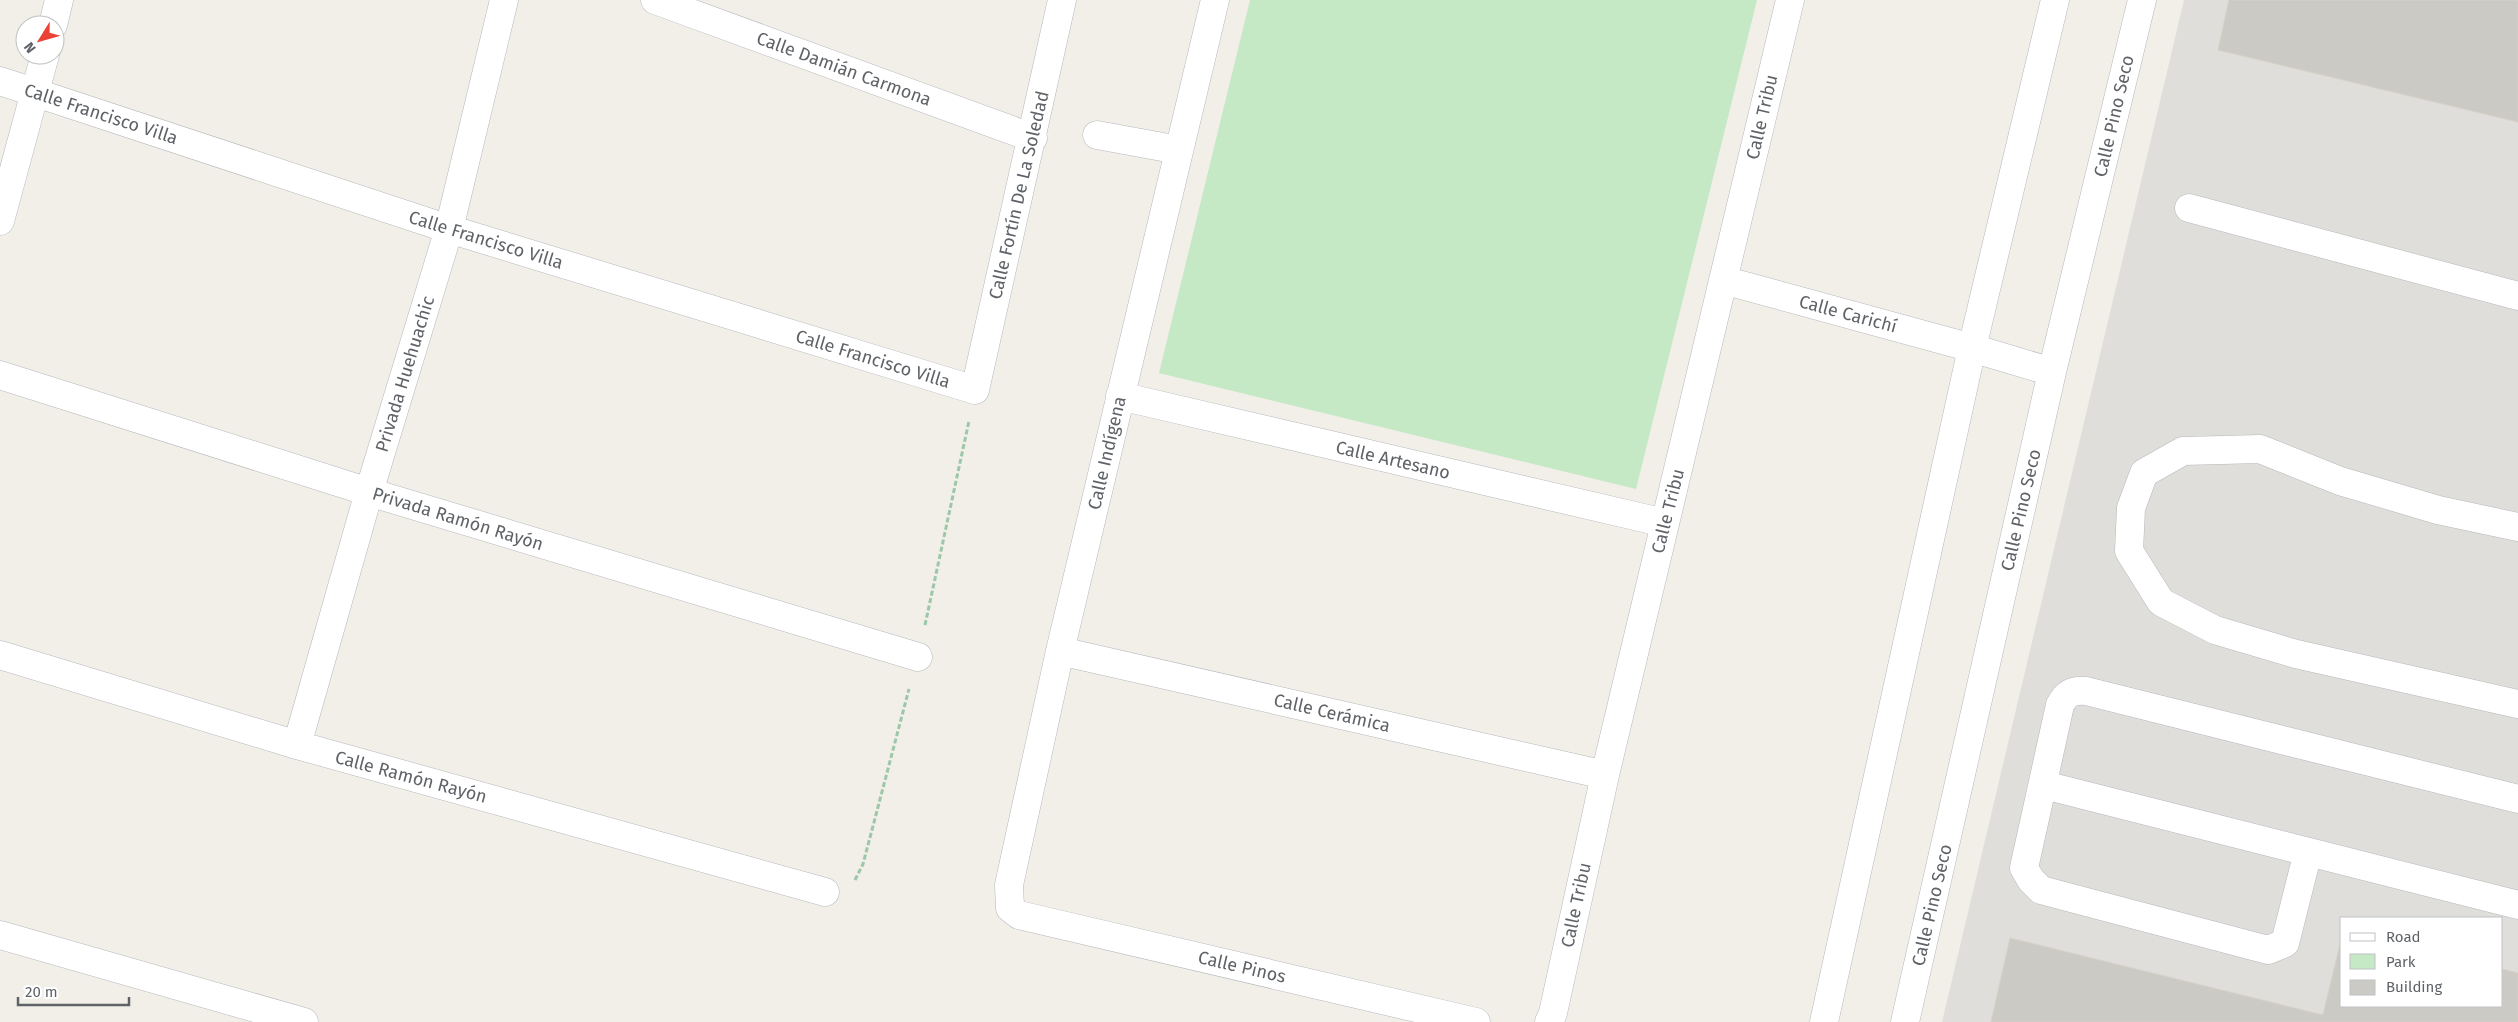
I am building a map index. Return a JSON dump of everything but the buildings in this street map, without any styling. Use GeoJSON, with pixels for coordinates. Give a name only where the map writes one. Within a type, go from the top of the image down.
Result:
{"type":"FeatureCollection","features":[{"type":"Feature","properties":{"kind":"street"},"geometry":{"type":"LineString","coordinates":[[55,15],[59,0]]}},
{"type":"Feature","properties":{"kind":"street","name":"Privada Huehuachic"},"geometry":{"type":"LineString","coordinates":[[297,746],[369,492],[449,229],[504,0]]}},
{"type":"Feature","properties":{"kind":"street","name":"Calle Damián Carmona"},"geometry":{"type":"LineString","coordinates":[[655,0],[1032,138]]}},
{"type":"Feature","properties":{"kind":"street","name":"Calle Fortín De La Soledad"},"geometry":{"type":"LineString","coordinates":[[975,390],[1062,0]]}},
{"type":"Feature","properties":{"kind":"street","name":"Calle Indígena"},"geometry":{"type":"LineString","coordinates":[[1010,908],[1009,885],[1060,651],[1215,0]]}},
{"type":"Feature","properties":{"kind":"street","name":"Calle Tribu"},"geometry":{"type":"LineString","coordinates":[[1549,1022],[1553,1013],[1605,775],[1790,0]]}},
{"type":"Feature","properties":{"kind":"street"},"geometry":{"type":"LineString","coordinates":[[1824,1022],[1972,348],[2055,0]]}},
{"type":"Feature","properties":{"kind":"street","name":"Calle Pino Seco"},"geometry":{"type":"LineString","coordinates":[[1906,1022],[2052,372],[2142,0]]}},
{"type":"Feature","properties":{"kind":"street"},"geometry":{"type":"LineString","coordinates":[[0,221],[43,65]]}},
{"type":"Feature","properties":{"kind":"street","name":"Calle Francisco Villa"},"geometry":{"type":"LineString","coordinates":[[0,81],[449,229],[975,390]]}},
{"type":"Feature","properties":{"kind":"street"},"geometry":{"type":"LineString","coordinates":[[1097,135],[1179,150]]}},
{"type":"Feature","properties":{"kind":"street"},"geometry":{"type":"LineString","coordinates":[[2189,208],[2518,296]]}},
{"type":"Feature","properties":{"kind":"street","name":"Calle Carichí"},"geometry":{"type":"LineString","coordinates":[[1723,280],[1972,348],[2052,372]]}},
{"type":"Feature","properties":{"kind":"street","name":"Privada Ramón Rayón"},"geometry":{"type":"LineString","coordinates":[[0,375],[369,492],[918,657]]}},
{"type":"Feature","properties":{"kind":"street","name":"Calle Artesano"},"geometry":{"type":"LineString","coordinates":[[1120,396],[1665,523]]}},
{"type":"Feature","properties":{"kind":"street"},"geometry":{"type":"LineString","coordinates":[[2518,527],[2438,510],[2340,481],[2260,449],[2183,451],[2144,473],[2131,508],[2129,551],[2161,602],[2215,630],[2296,654],[2518,704]]}},
{"type":"Feature","properties":{"kind":"street","name":"Calle Cerámica"},"geometry":{"type":"LineString","coordinates":[[1060,651],[1605,775]]}},
{"type":"Feature","properties":{"kind":"street","name":"Calle Ramón Rayón"},"geometry":{"type":"LineString","coordinates":[[0,655],[297,746],[825,892]]}},
{"type":"Feature","properties":{"kind":"street"},"geometry":{"type":"LineString","coordinates":[[2308,852],[2285,943],[2268,950],[2041,890],[2024,868],[2044,785],[2060,705],[2070,692],[2079,690],[2518,799]]}},
{"type":"Feature","properties":{"kind":"street"},"geometry":{"type":"LineString","coordinates":[[2044,785],[2518,905]]}},
{"type":"Feature","properties":{"kind":"street","name":"Calle Pinos"},"geometry":{"type":"LineString","coordinates":[[1010,908],[1026,916],[1476,1022]]}},
{"type":"Feature","properties":{"kind":"street"},"geometry":{"type":"LineString","coordinates":[[0,935],[304,1022]]}},
{"type":"Feature","properties":{"kind":"shaded area"},"geometry":{"type":"Polygon","coordinates":[[[2184,0],[2518,0],[2518,1022],[1942,1022],[2184,0]]]}},
{"type":"Feature","properties":{"kind":"green space"},"geometry":{"type":"Polygon","coordinates":[[[1250,0],[1757,0],[1636,489],[1159,373],[1250,0]]]}}]}
